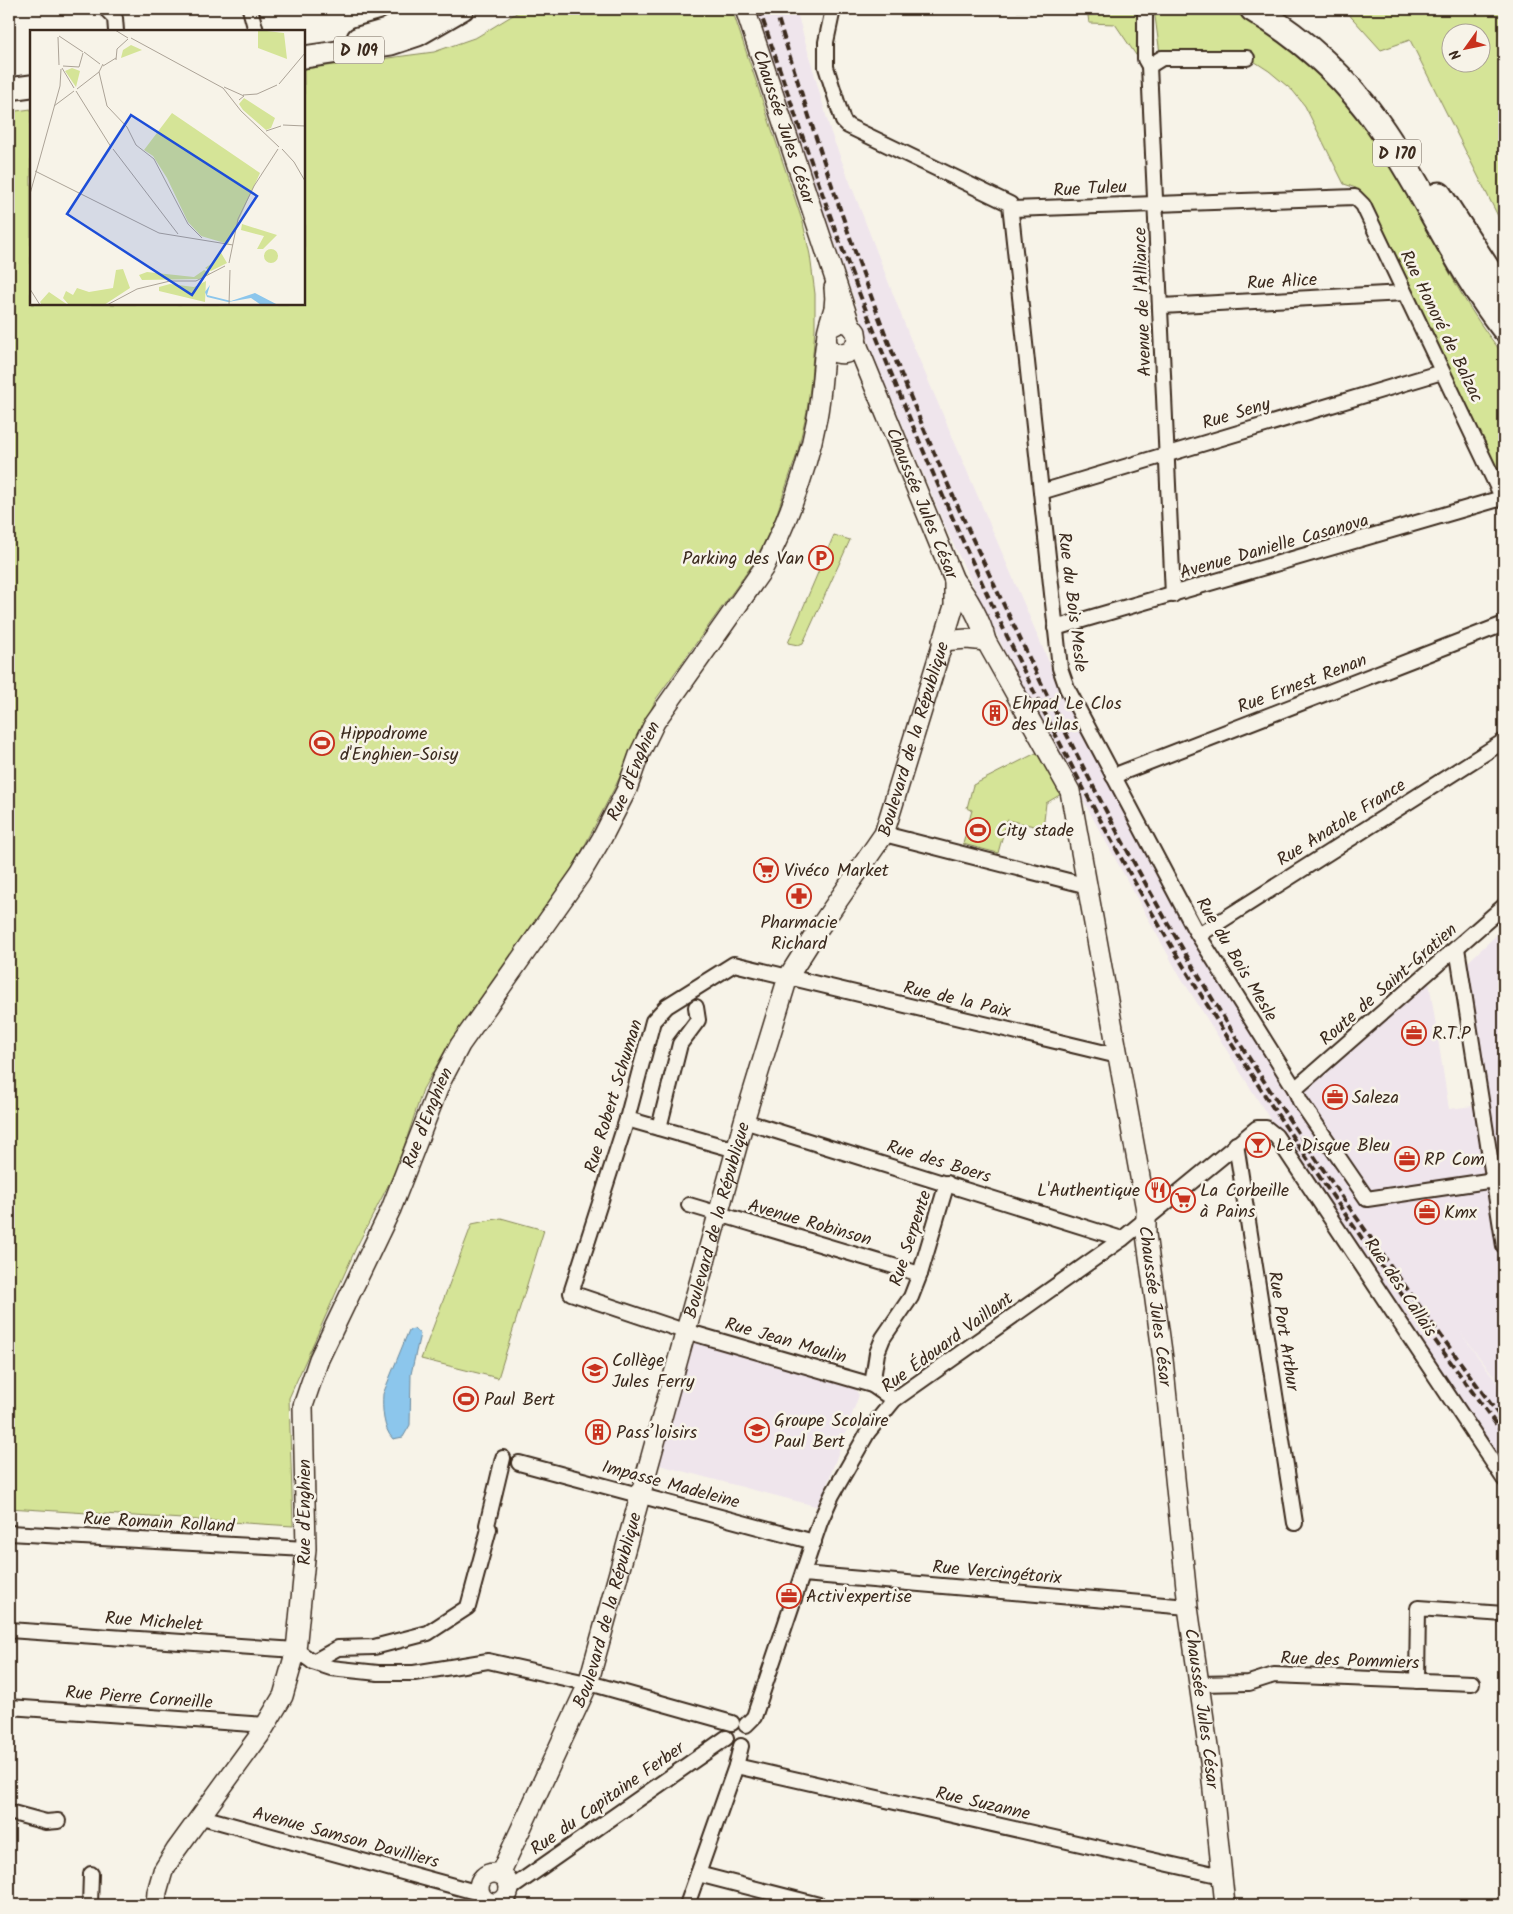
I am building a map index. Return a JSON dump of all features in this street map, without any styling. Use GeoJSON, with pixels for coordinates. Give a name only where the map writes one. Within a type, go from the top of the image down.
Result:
{"type":"FeatureCollection","features":[{"type":"Feature","properties":{"kind":"highway","name":"D 170"},"geometry":{"type":"LineString","coordinates":[[1253,9],[1278,24],[1314,53],[1362,103],[1392,144],[1468,277],[1504,328]]}},
{"type":"Feature","properties":{"kind":"highway","name":"D 170"},"geometry":{"type":"LineString","coordinates":[[1280,9],[1334,52],[1377,99],[1504,295]]}},
{"type":"Feature","properties":{"kind":"main road","name":"D 109"},"geometry":{"type":"LineString","coordinates":[[305,58],[380,47],[406,22],[425,9]]}},
{"type":"Feature","properties":{"kind":"main road","name":"D 109"},"geometry":{"type":"LineString","coordinates":[[305,47],[360,38],[406,22],[463,9]]}},
{"type":"Feature","properties":{"kind":"main road"},"geometry":{"type":"LineString","coordinates":[[9,90],[30,86]]}},
{"type":"Feature","properties":{"kind":"main road"},"geometry":{"type":"LineString","coordinates":[[9,97],[30,94]]}},
{"type":"Feature","properties":{"kind":"street"},"geometry":{"type":"LineString","coordinates":[[106,9],[115,18],[116,30]]}},
{"type":"Feature","properties":{"kind":"street"},"geometry":{"type":"LineString","coordinates":[[250,9],[256,30]]}},
{"type":"Feature","properties":{"kind":"street","name":"Chaussée Jules César"},"geometry":{"type":"LineString","coordinates":[[745,9],[850,324],[856,332],[839,344]]}},
{"type":"Feature","properties":{"kind":"street"},"geometry":{"type":"LineString","coordinates":[[833,9],[826,42],[826,67],[840,113],[848,126],[1008,202],[1012,210]]}},
{"type":"Feature","properties":{"kind":"street","name":"Avenue de l'Alliance"},"geometry":{"type":"LineString","coordinates":[[1145,9],[1145,58],[1149,66],[1162,306],[1166,454],[1173,595]]}},
{"type":"Feature","properties":{"kind":"street"},"geometry":{"type":"LineString","coordinates":[[1149,66],[1162,58],[1247,58]]}},
{"type":"Feature","properties":{"kind":"street","name":"Rue Tuleu"},"geometry":{"type":"LineString","coordinates":[[1012,210],[1355,197]]}},
{"type":"Feature","properties":{"kind":"street","name":"Rue Honoré de Balzac"},"geometry":{"type":"LineString","coordinates":[[1355,197],[1363,204],[1503,500]]}},
{"type":"Feature","properties":{"kind":"street","name":"Rue du Bois Mesle"},"geometry":{"type":"LineString","coordinates":[[1012,210],[1055,628],[1060,668],[1067,688],[1199,935],[1304,1106],[1367,1199],[1494,1180]]}},
{"type":"Feature","properties":{"kind":"street","name":"Chaussée Jules César"},"geometry":{"type":"LineString","coordinates":[[834,272],[834,305],[839,344],[865,362],[954,580],[965,594],[984,633],[986,642],[1070,791],[1146,1210],[1145,1221],[1176,1472],[1188,1607],[1225,1905]]}},
{"type":"Feature","properties":{"kind":"street","name":"Rue Alice"},"geometry":{"type":"LineString","coordinates":[[1162,306],[1404,293]]}},
{"type":"Feature","properties":{"kind":"street","name":"Rue d'Enghien"},"geometry":{"type":"LineString","coordinates":[[156,1905],[156,1892],[163,1871],[176,1850],[202,1817],[267,1725],[283,1696],[296,1650],[306,1549],[303,1406],[319,1359],[391,1209],[441,1081],[460,1045],[580,875],[616,810],[656,722],[763,569],[790,511],[809,452],[817,419],[824,372],[839,344]]}},
{"type":"Feature","properties":{"kind":"street","name":"Rue Seny"},"geometry":{"type":"LineString","coordinates":[[1041,492],[1442,372]]}},
{"type":"Feature","properties":{"kind":"street","name":"Avenue Danielle Casanova"},"geometry":{"type":"LineString","coordinates":[[1055,628],[1503,500]]}},
{"type":"Feature","properties":{"kind":"street","name":"Boulevard de la République"},"geometry":{"type":"LineString","coordinates":[[496,1896],[588,1684],[744,1121],[788,978],[819,928],[884,834],[954,606],[954,580]]}},
{"type":"Feature","properties":{"kind":"street","name":"Rue Ernest Renan"},"geometry":{"type":"LineString","coordinates":[[1113,776],[1504,624]]}},
{"type":"Feature","properties":{"kind":"street"},"geometry":{"type":"LineString","coordinates":[[942,641],[967,639],[986,642]]}},
{"type":"Feature","properties":{"kind":"street","name":"Rue Anatole France"},"geometry":{"type":"LineString","coordinates":[[1199,935],[1504,741]]}},
{"type":"Feature","properties":{"kind":"street"},"geometry":{"type":"LineString","coordinates":[[884,834],[1088,886]]}},
{"type":"Feature","properties":{"kind":"street","name":"Route de Saint-Gratien"},"geometry":{"type":"LineString","coordinates":[[1295,1089],[1504,906]]}},
{"type":"Feature","properties":{"kind":"street"},"geometry":{"type":"LineString","coordinates":[[1457,948],[1504,1246]]}},
{"type":"Feature","properties":{"kind":"street","name":"Rue Robert Schuman"},"geometry":{"type":"LineString","coordinates":[[586,1242],[627,1120],[653,1021],[667,1006],[734,964],[788,978]]}},
{"type":"Feature","properties":{"kind":"street","name":"Rue de la Paix"},"geometry":{"type":"LineString","coordinates":[[788,978],[1118,1056]]}},
{"type":"Feature","properties":{"kind":"street"},"geometry":{"type":"LineString","coordinates":[[659,1128],[680,1044],[698,1020],[696,1007]]}},
{"type":"Feature","properties":{"kind":"street"},"geometry":{"type":"LineString","coordinates":[[627,1120],[736,1150]]}},
{"type":"Feature","properties":{"kind":"street","name":"Rue des Boers"},"geometry":{"type":"LineString","coordinates":[[744,1121],[1122,1239]]}},
{"type":"Feature","properties":{"kind":"street","name":"Rue Édouard Vaillant"},"geometry":{"type":"LineString","coordinates":[[739,1724],[754,1717],[820,1522],[845,1471],[868,1432],[894,1400],[1122,1239],[1256,1128]]}},
{"type":"Feature","properties":{"kind":"street","name":"Rue des Callais"},"geometry":{"type":"LineString","coordinates":[[1256,1128],[1266,1128],[1276,1136],[1504,1479]]}},
{"type":"Feature","properties":{"kind":"street","name":"Rue Port Arthur"},"geometry":{"type":"LineString","coordinates":[[1236,1144],[1295,1523]]}},
{"type":"Feature","properties":{"kind":"street","name":"Rue Serpente"},"geometry":{"type":"LineString","coordinates":[[872,1385],[877,1352],[883,1338],[911,1298],[947,1183]]}},
{"type":"Feature","properties":{"kind":"street","name":"Avenue Robinson"},"geometry":{"type":"LineString","coordinates":[[689,1205],[920,1274]]}},
{"type":"Feature","properties":{"kind":"street","name":"Rue Jean Moulin"},"geometry":{"type":"LineString","coordinates":[[586,1242],[571,1293],[687,1331],[872,1385],[894,1400]]}},
{"type":"Feature","properties":{"kind":"street"},"geometry":{"type":"LineString","coordinates":[[313,1662],[338,1648],[374,1647],[428,1633],[468,1607],[489,1529],[487,1525],[503,1458]]}},
{"type":"Feature","properties":{"kind":"street","name":"Impasse Madeleine"},"geometry":{"type":"LineString","coordinates":[[519,1463],[814,1542]]}},
{"type":"Feature","properties":{"kind":"street","name":"Rue Romain Rolland"},"geometry":{"type":"LineString","coordinates":[[9,1532],[306,1549]]}},
{"type":"Feature","properties":{"kind":"street","name":"Rue Vercingétorix"},"geometry":{"type":"LineString","coordinates":[[803,1574],[1188,1607]]}},
{"type":"Feature","properties":{"kind":"street"},"geometry":{"type":"LineString","coordinates":[[1417,1681],[1418,1608],[1504,1614]]}},
{"type":"Feature","properties":{"kind":"street","name":"Rue Michelet"},"geometry":{"type":"LineString","coordinates":[[9,1630],[296,1650]]}},
{"type":"Feature","properties":{"kind":"street"},"geometry":{"type":"LineString","coordinates":[[296,1650],[313,1662],[331,1668],[378,1673],[414,1673],[488,1661],[588,1684],[739,1724],[750,1732],[749,1739],[741,1746],[736,1766],[687,1905]]}},
{"type":"Feature","properties":{"kind":"street","name":"Rue des Pommiers"},"geometry":{"type":"LineString","coordinates":[[1199,1684],[1250,1683],[1274,1675],[1472,1683]]}},
{"type":"Feature","properties":{"kind":"street","name":"Rue Pierre Corneille"},"geometry":{"type":"LineString","coordinates":[[9,1707],[267,1725]]}},
{"type":"Feature","properties":{"kind":"street"},"geometry":{"type":"LineString","coordinates":[[739,1724],[727,1728],[726,1738],[730,1744],[741,1746]]}},
{"type":"Feature","properties":{"kind":"street","name":"Rue du Capitaine Ferber"},"geometry":{"type":"LineString","coordinates":[[496,1896],[726,1738]]}},
{"type":"Feature","properties":{"kind":"street","name":"Rue Suzanne"},"geometry":{"type":"LineString","coordinates":[[736,1766],[1222,1876]]}},
{"type":"Feature","properties":{"kind":"street"},"geometry":{"type":"LineString","coordinates":[[9,1812],[46,1822],[58,1822]]}},
{"type":"Feature","properties":{"kind":"street","name":"Avenue Samson Davilliers"},"geometry":{"type":"LineString","coordinates":[[202,1817],[496,1896]]}},
{"type":"Feature","properties":{"kind":"street"},"geometry":{"type":"LineString","coordinates":[[90,1905],[91,1874]]}},
{"type":"Feature","properties":{"kind":"street"},"geometry":{"type":"LineString","coordinates":[[698,1874],[819,1905]]}},
{"type":"Feature","properties":{"kind":"shaded area"},"geometry":{"type":"Polygon","coordinates":[[[754,9],[796,9],[831,133],[910,338],[1060,688],[1212,970],[1295,1100],[1429,982],[1449,1109],[1473,1106],[1453,976],[1504,928],[1504,1389],[1459,1331],[1504,1392],[1504,1469],[1449,1381],[1317,1194],[1177,971],[1029,702],[947,531],[873,354],[754,9]]]}},
{"type":"Feature","properties":{"kind":"shaded area","name":"Groupe Scolaire Paul Bert"},"geometry":{"type":"Polygon","coordinates":[[[699,1341],[853,1386],[859,1395],[819,1507],[659,1465],[690,1346],[699,1341]]]}},
{"type":"Feature","properties":{"kind":"green space","name":"Hippodrome d'Enghien-Soisy"},"geometry":{"type":"Polygon","coordinates":[[[523,9],[732,9],[803,223],[810,255],[815,294],[815,328],[807,411],[797,454],[774,522],[755,561],[656,699],[615,787],[575,864],[446,1049],[423,1089],[397,1168],[356,1248],[289,1398],[293,1526],[9,1508],[9,112],[30,109],[30,305],[305,305],[305,69],[434,52],[477,37],[523,9]]]}},
{"type":"Feature","properties":{"kind":"green space"},"geometry":{"type":"Polygon","coordinates":[[[1016,9],[1087,9],[1017,11],[1016,9]]]}},
{"type":"Feature","properties":{"kind":"green space"},"geometry":{"type":"Polygon","coordinates":[[[1087,9],[1139,9],[1140,57],[1138,58],[1115,24],[1089,23],[1087,9]]]}},
{"type":"Feature","properties":{"kind":"green space"},"geometry":{"type":"Polygon","coordinates":[[[1154,9],[1232,9],[1257,23],[1303,56],[1324,76],[1378,142],[1393,166],[1458,287],[1487,333],[1504,355],[1504,489],[1363,197],[1356,188],[1344,184],[1305,106],[1293,91],[1269,71],[1243,54],[1160,54],[1154,9]]]}},
{"type":"Feature","properties":{"kind":"green space"},"geometry":{"type":"Polygon","coordinates":[[[1344,9],[1504,9],[1504,228],[1410,40],[1381,50],[1344,9]]]}},
{"type":"Feature","properties":{"kind":"green space"},"geometry":{"type":"Polygon","coordinates":[[[834,535],[850,540],[803,643],[798,645],[788,643],[834,535]]]}},
{"type":"Feature","properties":{"kind":"green space"},"geometry":{"type":"Polygon","coordinates":[[[1038,752],[1063,793],[1046,803],[1043,828],[1007,820],[998,853],[963,844],[972,810],[967,808],[973,785],[1038,752]]]}},
{"type":"Feature","properties":{"kind":"green space"},"geometry":{"type":"Polygon","coordinates":[[[501,1218],[544,1230],[498,1378],[421,1359],[472,1224],[501,1218]]]}},
{"type":"Feature","properties":{"kind":"water"},"geometry":{"type":"Polygon","coordinates":[[[414,1329],[420,1334],[411,1374],[410,1425],[403,1437],[393,1439],[385,1424],[383,1394],[409,1330],[414,1329]]]}},
{"type":"Feature","properties":{"kind":"railway"},"geometry":{"type":"LineString","coordinates":[[759,9],[840,244],[883,354],[981,581],[1016,655],[1091,802],[1172,947],[1262,1090],[1356,1230],[1504,1435]]}},
{"type":"Feature","properties":{"kind":"railway"},"geometry":{"type":"LineString","coordinates":[[775,9],[814,132],[886,336],[932,448],[981,558],[1068,737],[1151,894],[1242,1047],[1370,1237],[1504,1422]]}},
{"type":"Feature","properties":{"kind":"place","name":"Parking des Van"},"geometry":{"type":"Point","coordinates":[821,558]}},
{"type":"Feature","properties":{"kind":"place","name":"Ehpad Le Clos des Lilas"},"geometry":{"type":"Point","coordinates":[995,713]}},
{"type":"Feature","properties":{"kind":"place","name":"Hippodrome d'Enghien-Soisy"},"geometry":{"type":"Point","coordinates":[322,743]}},
{"type":"Feature","properties":{"kind":"place","name":"City stade"},"geometry":{"type":"Point","coordinates":[978,830]}},
{"type":"Feature","properties":{"kind":"place","name":"Vivéco Market"},"geometry":{"type":"Point","coordinates":[766,870]}},
{"type":"Feature","properties":{"kind":"place","name":"Pharmacie Richard"},"geometry":{"type":"Point","coordinates":[799,896]}},
{"type":"Feature","properties":{"kind":"place","name":"R.T.P"},"geometry":{"type":"Point","coordinates":[1414,1033]}},
{"type":"Feature","properties":{"kind":"place","name":"Saleza"},"geometry":{"type":"Point","coordinates":[1335,1097]}},
{"type":"Feature","properties":{"kind":"place","name":"Le Disque Bleu"},"geometry":{"type":"Point","coordinates":[1258,1145]}},
{"type":"Feature","properties":{"kind":"place","name":"RP Com"},"geometry":{"type":"Point","coordinates":[1407,1159]}},
{"type":"Feature","properties":{"kind":"place","name":"L'Authentique"},"geometry":{"type":"Point","coordinates":[1158,1190]}},
{"type":"Feature","properties":{"kind":"place","name":"La Corbeille à Pains"},"geometry":{"type":"Point","coordinates":[1183,1200]}},
{"type":"Feature","properties":{"kind":"place","name":"Kmx"},"geometry":{"type":"Point","coordinates":[1427,1212]}},
{"type":"Feature","properties":{"kind":"place","name":"Collège Jules Ferry"},"geometry":{"type":"Point","coordinates":[595,1370]}},
{"type":"Feature","properties":{"kind":"place","name":"Paul Bert"},"geometry":{"type":"Point","coordinates":[466,1399]}},
{"type":"Feature","properties":{"kind":"place","name":"Groupe Scolaire Paul Bert"},"geometry":{"type":"Point","coordinates":[757,1430]}},
{"type":"Feature","properties":{"kind":"place","name":"Pass’loisirs"},"geometry":{"type":"Point","coordinates":[598,1432]}},
{"type":"Feature","properties":{"kind":"place","name":"Activ'expertise"},"geometry":{"type":"Point","coordinates":[789,1596]}}]}
